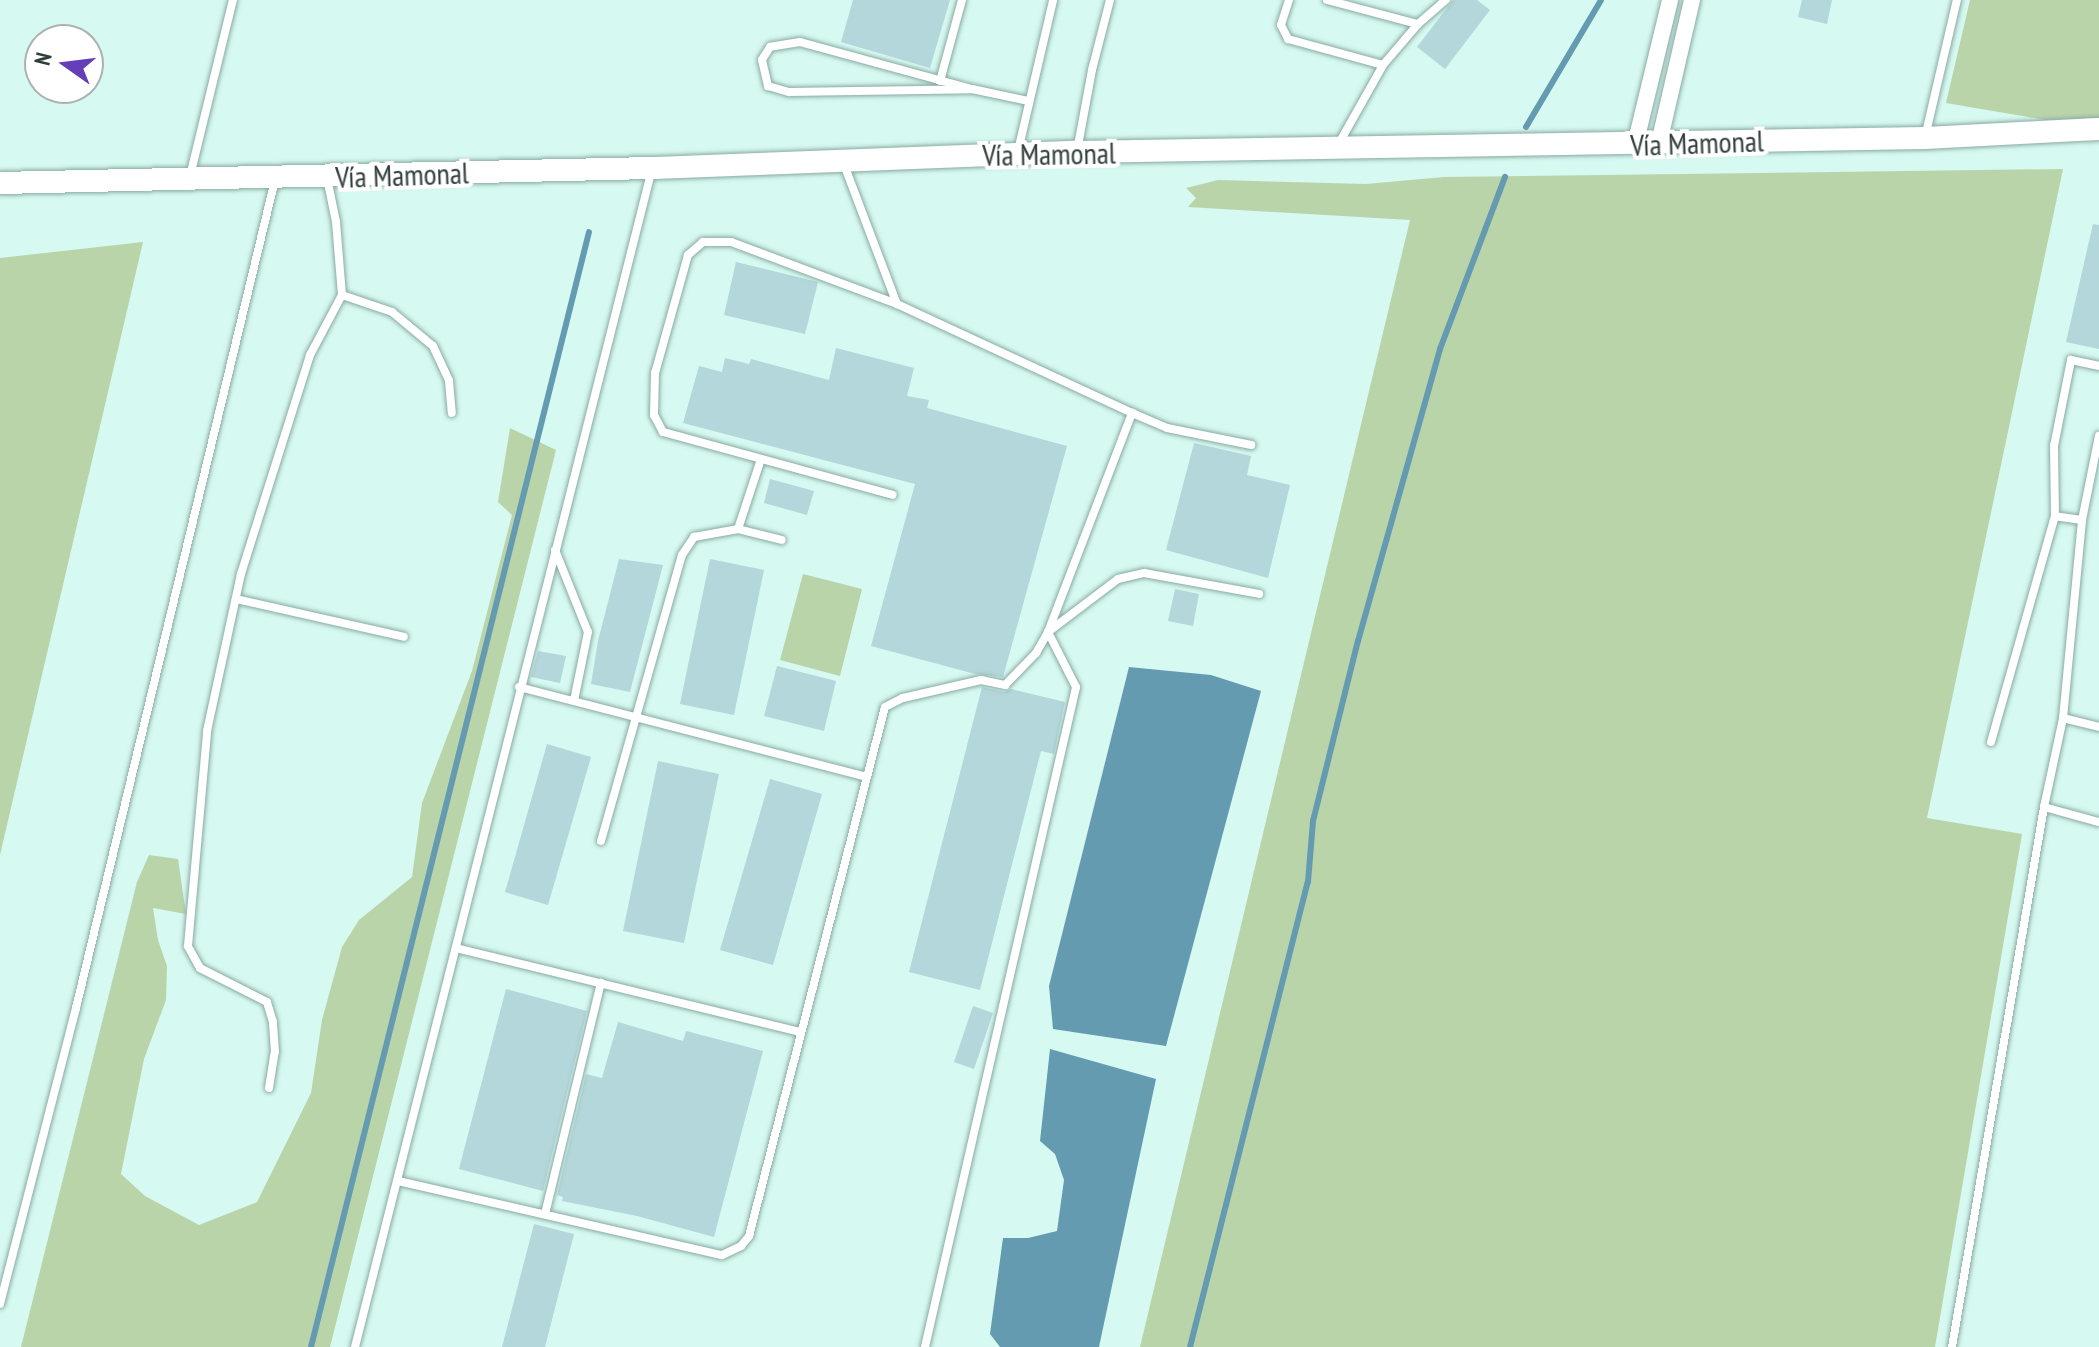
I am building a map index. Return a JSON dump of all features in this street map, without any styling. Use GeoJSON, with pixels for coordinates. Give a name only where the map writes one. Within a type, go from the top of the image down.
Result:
{"type":"FeatureCollection","features":[{"type":"Feature","properties":{"kind":"street"},"geometry":{"type":"LineString","coordinates":[[1635,145],[1670,0]]}},
{"type":"Feature","properties":{"kind":"street"},"geometry":{"type":"LineString","coordinates":[[1659,143],[1692,0]]}},
{"type":"Feature","properties":{"kind":"street","name":"Vía Mamonal"},"geometry":{"type":"LineString","coordinates":[[0,183],[275,179],[1077,152],[1925,138],[2099,129]]}},
{"type":"Feature","properties":{"kind":"lane"},"geometry":{"type":"LineString","coordinates":[[189,181],[233,0]]}},
{"type":"Feature","properties":{"kind":"lane"},"geometry":{"type":"LineString","coordinates":[[940,81],[962,0]]}},
{"type":"Feature","properties":{"kind":"lane"},"geometry":{"type":"LineString","coordinates":[[1018,154],[1053,0]]}},
{"type":"Feature","properties":{"kind":"lane"},"geometry":{"type":"LineString","coordinates":[[1077,152],[1110,0]]}},
{"type":"Feature","properties":{"kind":"lane"},"geometry":{"type":"LineString","coordinates":[[1289,0],[1281,25],[1288,39],[1383,65]]}},
{"type":"Feature","properties":{"kind":"lane"},"geometry":{"type":"LineString","coordinates":[[1327,0],[1418,24]]}},
{"type":"Feature","properties":{"kind":"lane"},"geometry":{"type":"LineString","coordinates":[[1335,150],[1383,65],[1418,24],[1446,0]]}},
{"type":"Feature","properties":{"kind":"lane"},"geometry":{"type":"LineString","coordinates":[[1925,138],[1957,0]]}},
{"type":"Feature","properties":{"kind":"lane"},"geometry":{"type":"LineString","coordinates":[[972,89],[789,92],[768,86],[762,60],[770,47],[800,42],[940,81],[1028,101]]}},
{"type":"Feature","properties":{"kind":"lane"},"geometry":{"type":"LineString","coordinates":[[843,161],[897,304]]}},
{"type":"Feature","properties":{"kind":"lane"},"geometry":{"type":"LineString","coordinates":[[355,1347],[519,687],[653,168]]}},
{"type":"Feature","properties":{"kind":"lane"},"geometry":{"type":"LineString","coordinates":[[269,1088],[275,1052],[273,1022],[267,1002],[200,968],[188,946],[207,731],[236,599],[310,355],[342,295],[336,222],[327,177]]}},
{"type":"Feature","properties":{"kind":"lane"},"geometry":{"type":"LineString","coordinates":[[0,1304],[98,916],[275,179]]}},
{"type":"Feature","properties":{"kind":"lane"},"geometry":{"type":"LineString","coordinates":[[893,495],[760,462],[663,432],[654,415],[655,373],[688,255],[703,242],[731,242],[897,304],[1167,428],[1251,445]]}},
{"type":"Feature","properties":{"kind":"lane"},"geometry":{"type":"LineString","coordinates":[[342,295],[392,312],[433,346],[449,381],[452,413]]}},
{"type":"Feature","properties":{"kind":"lane"},"geometry":{"type":"LineString","coordinates":[[1991,742],[2055,516],[2054,446],[2071,360],[2099,366]]}},
{"type":"Feature","properties":{"kind":"lane"},"geometry":{"type":"LineString","coordinates":[[398,1181],[722,1255],[741,1246],[749,1236],[886,705],[981,680],[1005,685],[1036,653],[1048,632],[1132,413]]}},
{"type":"Feature","properties":{"kind":"lane"},"geometry":{"type":"LineString","coordinates":[[1952,1347],[2044,807],[2063,718],[2082,520],[2099,436]]}},
{"type":"Feature","properties":{"kind":"lane"},"geometry":{"type":"LineString","coordinates":[[738,529],[760,462]]}},
{"type":"Feature","properties":{"kind":"lane"},"geometry":{"type":"LineString","coordinates":[[2055,516],[2082,520]]}},
{"type":"Feature","properties":{"kind":"lane"},"geometry":{"type":"LineString","coordinates":[[601,841],[682,555],[694,537],[738,529],[782,540]]}},
{"type":"Feature","properties":{"kind":"lane"},"geometry":{"type":"LineString","coordinates":[[555,549],[588,632],[574,701]]}},
{"type":"Feature","properties":{"kind":"lane"},"geometry":{"type":"LineString","coordinates":[[1048,632],[1118,579],[1144,573],[1259,594]]}},
{"type":"Feature","properties":{"kind":"lane"},"geometry":{"type":"LineString","coordinates":[[236,599],[404,637]]}},
{"type":"Feature","properties":{"kind":"lane"},"geometry":{"type":"LineString","coordinates":[[925,1347],[1076,687],[1048,632]]}},
{"type":"Feature","properties":{"kind":"lane"},"geometry":{"type":"LineString","coordinates":[[519,687],[867,777]]}},
{"type":"Feature","properties":{"kind":"lane"},"geometry":{"type":"LineString","coordinates":[[2063,718],[2099,727]]}},
{"type":"Feature","properties":{"kind":"lane"},"geometry":{"type":"LineString","coordinates":[[2044,807],[2099,822]]}},
{"type":"Feature","properties":{"kind":"lane"},"geometry":{"type":"LineString","coordinates":[[456,948],[801,1032]]}},
{"type":"Feature","properties":{"kind":"lane"},"geometry":{"type":"LineString","coordinates":[[545,1214],[601,983]]}},
{"type":"Feature","properties":{"kind":"green space"},"geometry":{"type":"Polygon","coordinates":[[[1970,0],[2099,0],[2099,118],[2046,120],[1946,103],[1970,0]]]}},
{"type":"Feature","properties":{"kind":"green space"},"geometry":{"type":"Polygon","coordinates":[[[2063,169],[1927,818],[2022,834],[1935,1347],[1140,1347],[1410,220],[1188,207],[1196,198],[1186,188],[1218,180],[1366,184],[1444,177],[2063,169]]]}},
{"type":"Feature","properties":{"kind":"green space"},"geometry":{"type":"Polygon","coordinates":[[[143,242],[0,855],[0,258],[143,242]]]}},
{"type":"Feature","properties":{"kind":"green space"},"geometry":{"type":"Polygon","coordinates":[[[510,428],[556,450],[330,1347],[21,1347],[137,882],[149,855],[178,859],[186,914],[153,908],[158,940],[167,966],[166,1000],[144,1059],[121,1174],[145,1196],[199,1225],[257,1202],[311,1093],[322,1020],[342,947],[359,920],[412,877],[422,803],[472,671],[512,515],[498,502],[510,428]]]}},
{"type":"Feature","properties":{"kind":"green space"},"geometry":{"type":"Polygon","coordinates":[[[803,574],[862,589],[840,676],[780,660],[803,574]]]}},
{"type":"Feature","properties":{"kind":"water"},"geometry":{"type":"Polygon","coordinates":[[[1129,667],[1211,675],[1261,691],[1166,1046],[1053,1029],[1049,986],[1129,667]]]}},
{"type":"Feature","properties":{"kind":"water"},"geometry":{"type":"Polygon","coordinates":[[[1050,1049],[1156,1079],[1099,1347],[1000,1347],[990,1334],[1003,1238],[1028,1238],[1057,1231],[1064,1180],[1055,1154],[1040,1141],[1050,1049]]]}},
{"type":"Feature","properties":{"kind":"building"},"geometry":{"type":"Polygon","coordinates":[[[853,0],[950,0],[930,68],[841,42],[853,0]]]}},
{"type":"Feature","properties":{"kind":"building"},"geometry":{"type":"Polygon","coordinates":[[[1453,0],[1477,0],[1490,10],[1445,69],[1417,47],[1453,0]]]}},
{"type":"Feature","properties":{"kind":"building"},"geometry":{"type":"Polygon","coordinates":[[[1802,0],[1832,0],[1827,24],[1798,17],[1802,0]]]}},
{"type":"Feature","properties":{"kind":"building"},"geometry":{"type":"Polygon","coordinates":[[[2093,224],[2099,225],[2099,349],[2066,342],[2093,224]]]}},
{"type":"Feature","properties":{"kind":"building"},"geometry":{"type":"Polygon","coordinates":[[[736,262],[818,282],[805,334],[724,315],[736,262]]]}},
{"type":"Feature","properties":{"kind":"building"},"geometry":{"type":"Polygon","coordinates":[[[836,348],[914,368],[907,396],[929,400],[927,408],[1067,446],[1003,677],[975,674],[871,646],[915,484],[683,423],[699,366],[722,372],[725,358],[749,364],[751,359],[829,380],[836,348]]]}},
{"type":"Feature","properties":{"kind":"building"},"geometry":{"type":"Polygon","coordinates":[[[1194,443],[1251,456],[1247,475],[1290,485],[1268,578],[1166,550],[1194,443]]]}},
{"type":"Feature","properties":{"kind":"building"},"geometry":{"type":"Polygon","coordinates":[[[770,479],[814,491],[807,515],[764,503],[770,479]]]}},
{"type":"Feature","properties":{"kind":"building"},"geometry":{"type":"Polygon","coordinates":[[[619,559],[663,565],[630,692],[591,684],[598,641],[619,559]]]}},
{"type":"Feature","properties":{"kind":"building"},"geometry":{"type":"Polygon","coordinates":[[[710,559],[764,570],[734,715],[680,704],[710,559]]]}},
{"type":"Feature","properties":{"kind":"building"},"geometry":{"type":"Polygon","coordinates":[[[1175,589],[1199,594],[1193,626],[1168,621],[1175,589]]]}},
{"type":"Feature","properties":{"kind":"building"},"geometry":{"type":"Polygon","coordinates":[[[538,651],[566,656],[560,683],[531,677],[538,651]]]}},
{"type":"Feature","properties":{"kind":"building"},"geometry":{"type":"Polygon","coordinates":[[[777,666],[836,681],[824,731],[764,716],[777,666]]]}},
{"type":"Feature","properties":{"kind":"building"},"geometry":{"type":"Polygon","coordinates":[[[982,687],[1004,692],[1011,689],[1065,702],[1054,754],[1041,751],[980,990],[909,972],[982,687]]]}},
{"type":"Feature","properties":{"kind":"building"},"geometry":{"type":"Polygon","coordinates":[[[547,744],[591,757],[548,905],[505,892],[547,744]]]}},
{"type":"Feature","properties":{"kind":"building"},"geometry":{"type":"Polygon","coordinates":[[[658,761],[719,774],[684,943],[623,931],[658,761]]]}},
{"type":"Feature","properties":{"kind":"building"},"geometry":{"type":"Polygon","coordinates":[[[770,779],[822,794],[773,965],[720,950],[770,779]]]}},
{"type":"Feature","properties":{"kind":"building"},"geometry":{"type":"Polygon","coordinates":[[[506,989],[587,1011],[543,1191],[459,1169],[506,989]]]}},
{"type":"Feature","properties":{"kind":"building"},"geometry":{"type":"Polygon","coordinates":[[[973,1006],[993,1013],[974,1069],[954,1062],[973,1006]]]}},
{"type":"Feature","properties":{"kind":"building"},"geometry":{"type":"Polygon","coordinates":[[[618,1022],[683,1041],[686,1031],[763,1051],[714,1237],[637,1216],[562,1201],[563,1197],[557,1195],[586,1074],[602,1078],[618,1022]]]}},
{"type":"Feature","properties":{"kind":"building"},"geometry":{"type":"Polygon","coordinates":[[[534,1224],[574,1234],[545,1347],[502,1347],[534,1224]]]}},
{"type":"Feature","properties":{"kind":"waterway"},"geometry":{"type":"LineString","coordinates":[[1526,127],[1601,0]]}},
{"type":"Feature","properties":{"kind":"waterway"},"geometry":{"type":"LineString","coordinates":[[1190,1347],[1308,882],[1313,821],[1358,641],[1440,349],[1505,177]]}},
{"type":"Feature","properties":{"kind":"waterway"},"geometry":{"type":"LineString","coordinates":[[311,1347],[589,232]]}}]}
